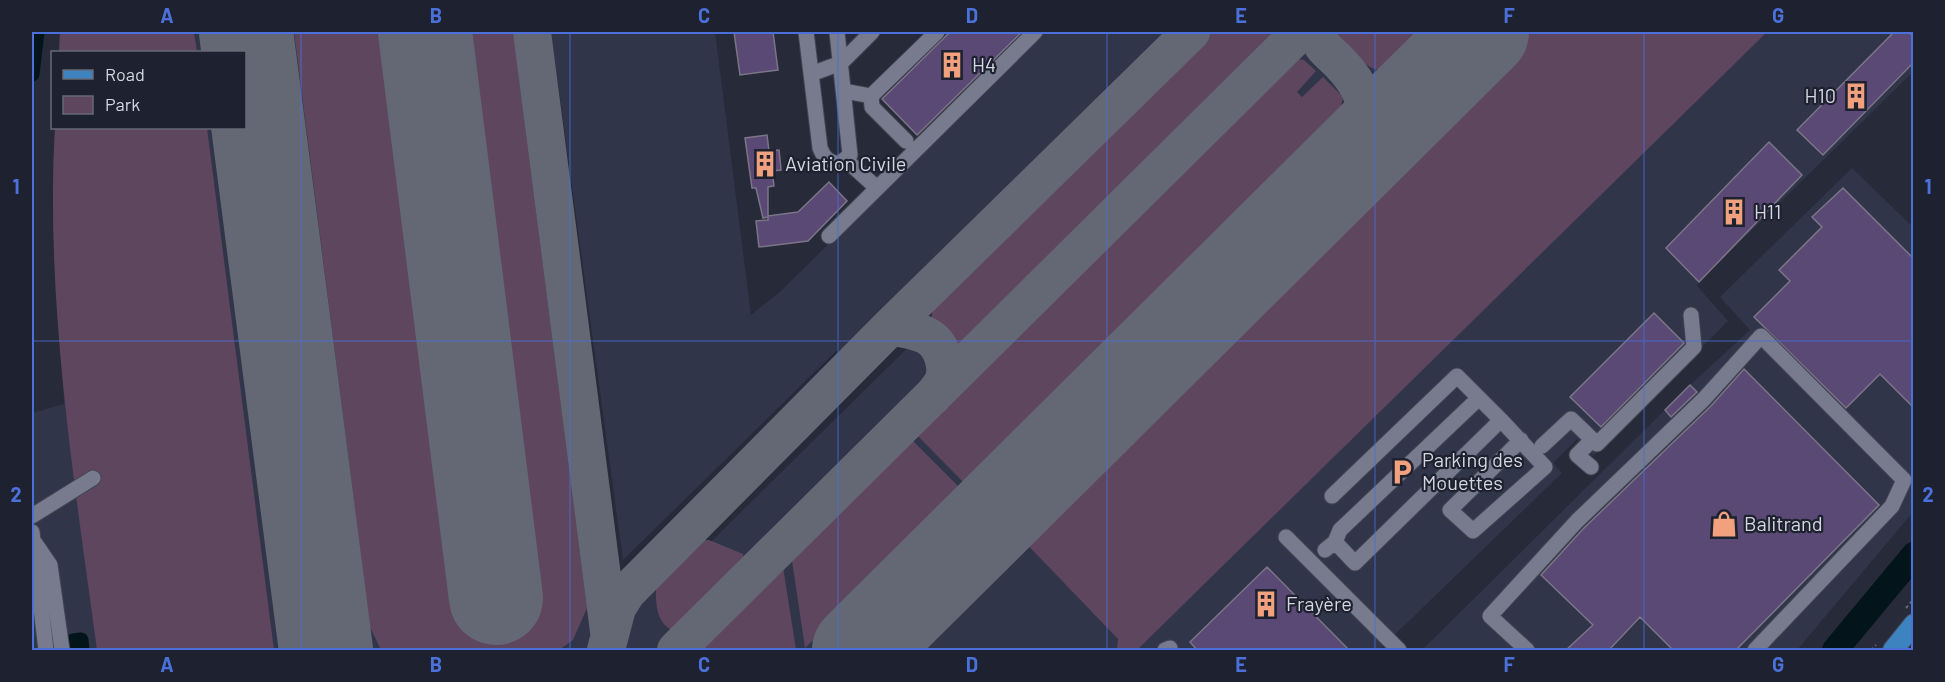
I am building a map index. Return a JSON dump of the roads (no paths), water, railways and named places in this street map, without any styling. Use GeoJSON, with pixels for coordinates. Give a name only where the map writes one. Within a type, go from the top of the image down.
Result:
{"type":"FeatureCollection","features":[{"type":"Feature","properties":{"kind":"main road"},"geometry":{"type":"LineString","coordinates":[[1893,651],[1914,624]]}},
{"type":"Feature","properties":{"kind":"street"},"geometry":{"type":"LineString","coordinates":[[806,32],[820,148],[823,157],[831,163],[839,164],[850,155],[837,32]]}},
{"type":"Feature","properties":{"kind":"street"},"geometry":{"type":"LineString","coordinates":[[811,74],[841,63],[872,32]]}},
{"type":"Feature","properties":{"kind":"street"},"geometry":{"type":"LineString","coordinates":[[871,96],[937,32]]}},
{"type":"Feature","properties":{"kind":"street"},"geometry":{"type":"LineString","coordinates":[[829,236],[1035,32]]}},
{"type":"Feature","properties":{"kind":"street"},"geometry":{"type":"LineString","coordinates":[[844,91],[871,96]]}},
{"type":"Feature","properties":{"kind":"street"},"geometry":{"type":"LineString","coordinates":[[871,96],[872,107],[906,141]]}},
{"type":"Feature","properties":{"kind":"street"},"geometry":{"type":"LineString","coordinates":[[846,160],[877,188]]}},
{"type":"Feature","properties":{"kind":"street"},"geometry":{"type":"LineString","coordinates":[[1542,446],[1571,419],[1597,444],[1694,347],[1691,315]]}},
{"type":"Feature","properties":{"kind":"street"},"geometry":{"type":"LineString","coordinates":[[1527,651],[1490,616],[1577,521],[1704,399],[1761,336],[1904,480],[1892,506],[1755,651]]}},
{"type":"Feature","properties":{"kind":"street"},"geometry":{"type":"LineString","coordinates":[[1332,496],[1457,376],[1502,420],[1521,440],[1545,467],[1473,531],[1450,510],[1521,440]]}},
{"type":"Feature","properties":{"kind":"street"},"geometry":{"type":"LineString","coordinates":[[1311,562],[1328,547],[1340,530],[1479,398]]}},
{"type":"Feature","properties":{"kind":"street"},"geometry":{"type":"LineString","coordinates":[[1328,547],[1355,563],[1502,420]]}},
{"type":"Feature","properties":{"kind":"street"},"geometry":{"type":"LineString","coordinates":[[1591,467],[1577,455],[1592,440]]}},
{"type":"Feature","properties":{"kind":"street"},"geometry":{"type":"LineString","coordinates":[[32,516],[93,478]]}},
{"type":"Feature","properties":{"kind":"street"},"geometry":{"type":"LineString","coordinates":[[32,536],[37,623],[46,651]]}},
{"type":"Feature","properties":{"kind":"street"},"geometry":{"type":"LineString","coordinates":[[32,536],[50,565],[62,651]]}},
{"type":"Feature","properties":{"kind":"street"},"geometry":{"type":"LineString","coordinates":[[1286,537],[1399,651]]}},
{"type":"Feature","properties":{"kind":"waterway"},"geometry":{"type":"LineString","coordinates":[[32,74],[37,32]]}},
{"type":"Feature","properties":{"kind":"waterway"},"geometry":{"type":"LineString","coordinates":[[1835,650],[1914,555]]}},
{"type":"Feature","properties":{"kind":"waterway"},"geometry":{"type":"LineString","coordinates":[[73,641],[81,640],[82,650]]}},
{"type":"Feature","properties":{"kind":"place","name":"H4"},"geometry":{"type":"Point","coordinates":[952,65]}},
{"type":"Feature","properties":{"kind":"place","name":"H10"},"geometry":{"type":"Point","coordinates":[1856,96]}},
{"type":"Feature","properties":{"kind":"place","name":"Aviation Civile"},"geometry":{"type":"Point","coordinates":[765,164]}},
{"type":"Feature","properties":{"kind":"place","name":"H11"},"geometry":{"type":"Point","coordinates":[1734,212]}},
{"type":"Feature","properties":{"kind":"place","name":"Parking des Mouettes"},"geometry":{"type":"Point","coordinates":[1402,472]}},
{"type":"Feature","properties":{"kind":"place","name":"Balitrand"},"geometry":{"type":"Point","coordinates":[1724,524]}},
{"type":"Feature","properties":{"kind":"place","name":"Frayère"},"geometry":{"type":"Point","coordinates":[1266,604]}}]}
